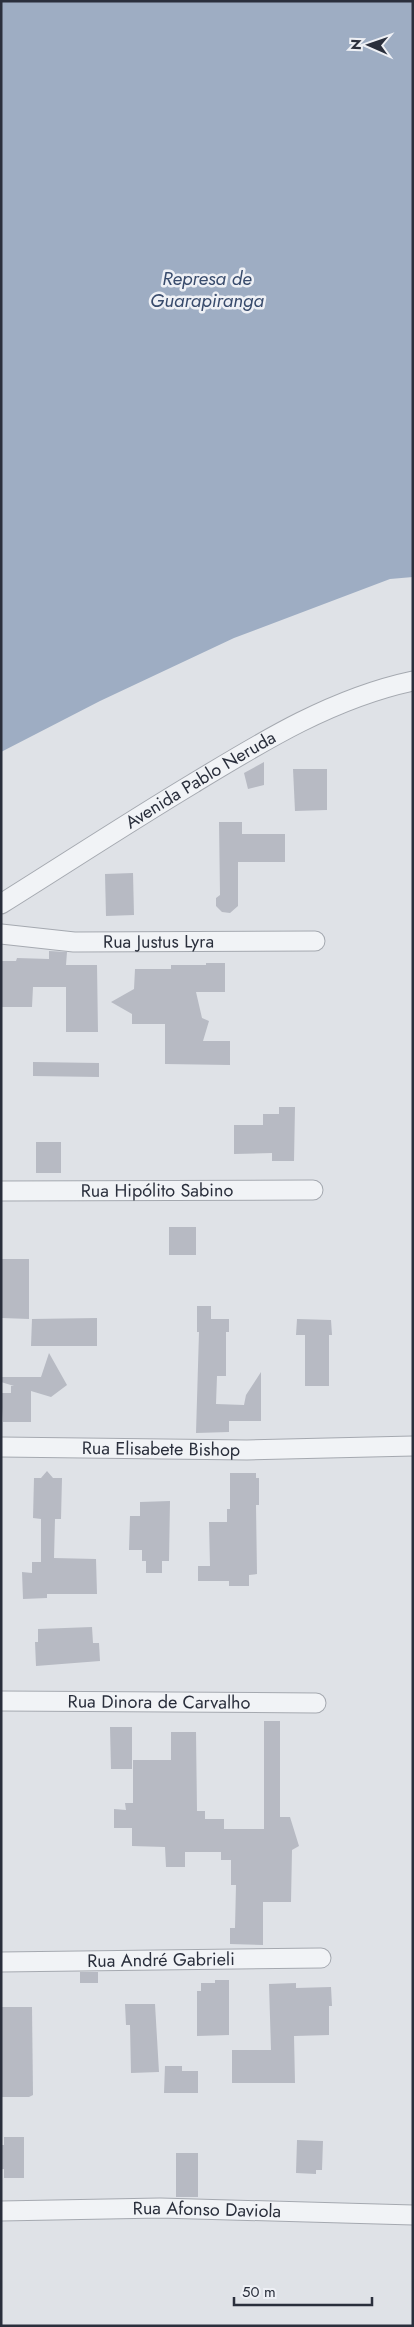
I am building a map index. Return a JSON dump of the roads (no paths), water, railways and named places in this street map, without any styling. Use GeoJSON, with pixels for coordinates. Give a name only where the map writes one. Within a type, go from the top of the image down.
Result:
{"type":"FeatureCollection","features":[{"type":"Feature","properties":{"kind":"street","name":"Avenida Pablo Neruda"},"geometry":{"type":"LineString","coordinates":[[1,904],[185,788],[277,734],[355,697],[413,681]]}},
{"type":"Feature","properties":{"kind":"street","name":"Rua Justus Lyra"},"geometry":{"type":"LineString","coordinates":[[1,934],[74,942],[315,941]]}},
{"type":"Feature","properties":{"kind":"street","name":"Rua Hipólito Sabino"},"geometry":{"type":"LineString","coordinates":[[1,1191],[313,1190]]}},
{"type":"Feature","properties":{"kind":"street","name":"Rua Elisabete Bishop"},"geometry":{"type":"LineString","coordinates":[[1,1447],[176,1450],[413,1446]]}},
{"type":"Feature","properties":{"kind":"street","name":"Rua Dinora de Carvalho"},"geometry":{"type":"LineString","coordinates":[[1,1701],[316,1703]]}},
{"type":"Feature","properties":{"kind":"street","name":"Rua André Gabrieli"},"geometry":{"type":"LineString","coordinates":[[1,1962],[321,1958]]}},
{"type":"Feature","properties":{"kind":"street","name":"Rua Afonso Daviola"},"geometry":{"type":"LineString","coordinates":[[1,2211],[160,2208],[413,2215]]}},
{"type":"Feature","properties":{"kind":"water","name":"Represa de Guarapiranga"},"geometry":{"type":"Polygon","coordinates":[[[1,1],[413,1],[413,577],[390,579],[234,638],[100,701],[1,752],[1,1]]]}}]}
